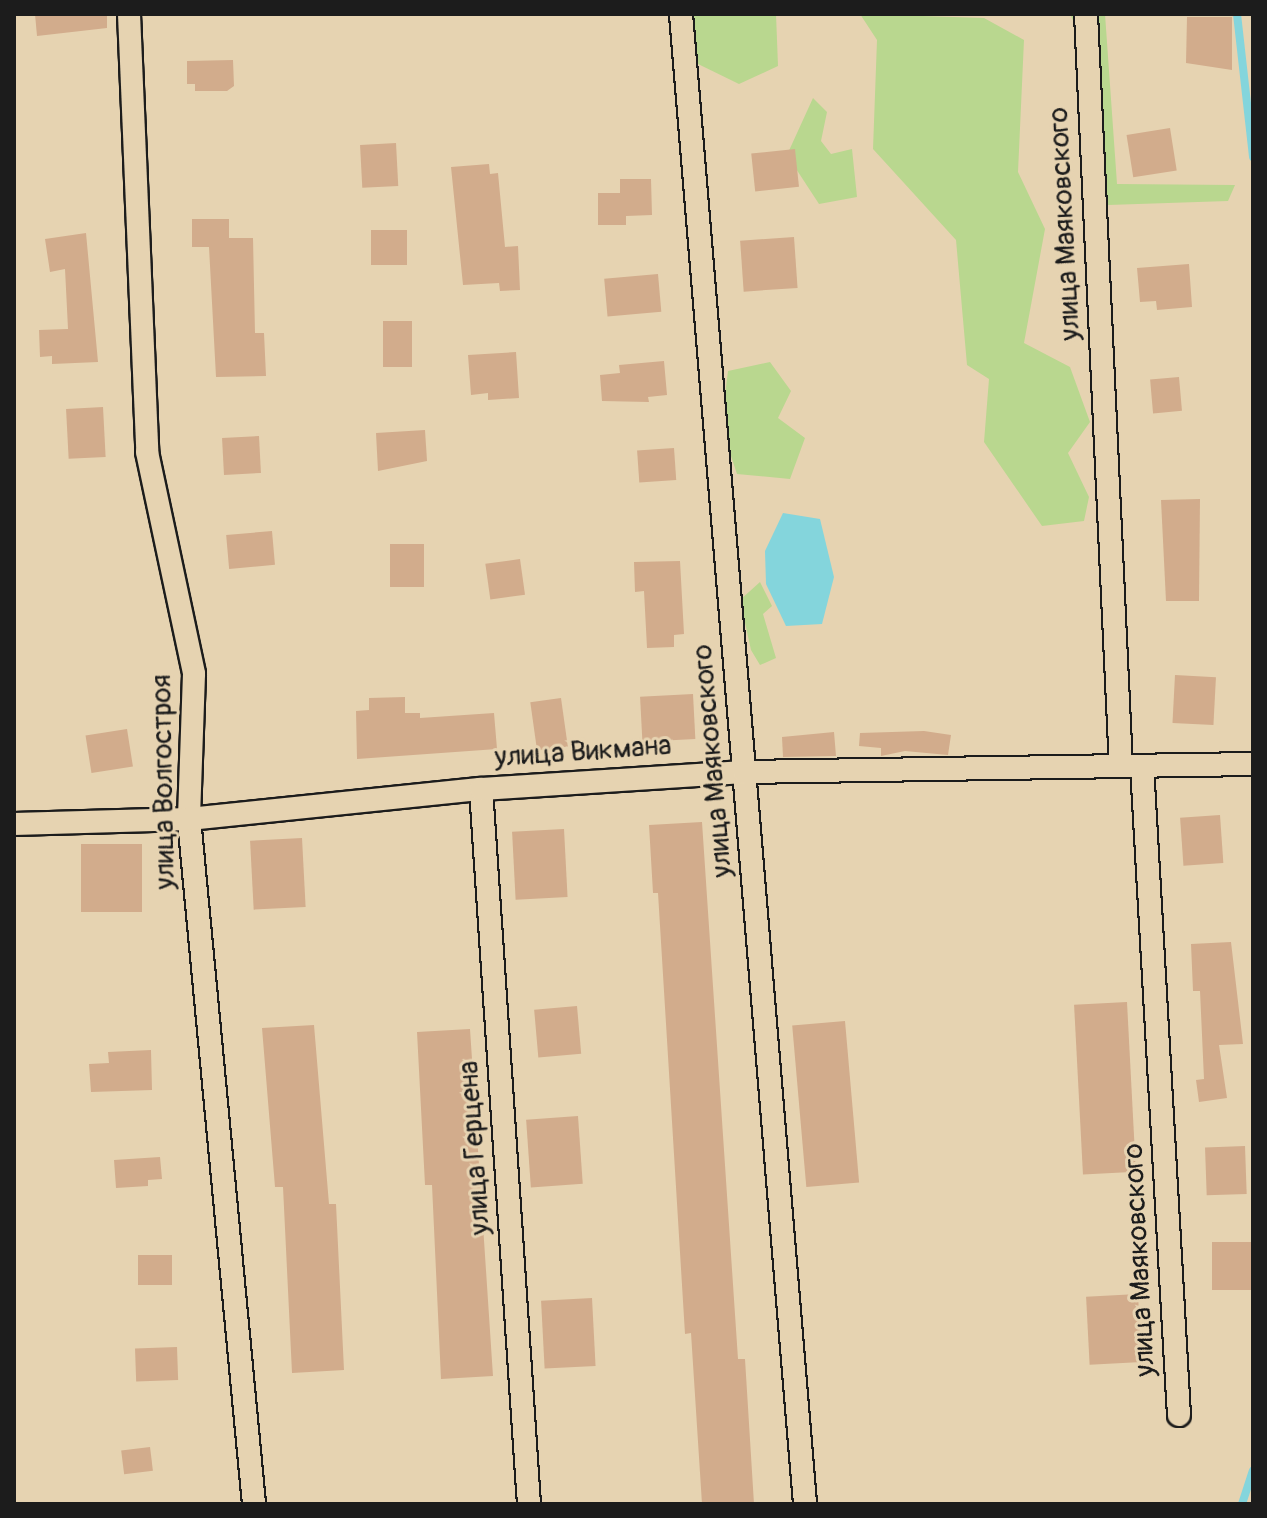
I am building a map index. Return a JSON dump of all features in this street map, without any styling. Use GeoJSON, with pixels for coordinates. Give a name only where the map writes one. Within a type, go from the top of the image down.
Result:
{"type":"FeatureCollection","features":[{"type":"Feature","properties":{"kind":"street","name":"улица Волгостроя"},"geometry":{"type":"LineString","coordinates":[[129,14],[147,452],[194,674],[189,819],[254,1504]]}},
{"type":"Feature","properties":{"kind":"street","name":"улица Маяковского"},"geometry":{"type":"LineString","coordinates":[[681,14],[805,1504]]}},
{"type":"Feature","properties":{"kind":"street","name":"улица Маяковского"},"geometry":{"type":"LineString","coordinates":[[1086,14],[1132,766],[1179,1415]]}},
{"type":"Feature","properties":{"kind":"street","name":"улица Викмана"},"geometry":{"type":"LineString","coordinates":[[14,824],[189,819],[481,789],[744,772],[1253,764]]}},
{"type":"Feature","properties":{"kind":"street","name":"улица Герцена"},"geometry":{"type":"LineString","coordinates":[[481,789],[529,1504]]}},
{"type":"Feature","properties":{"kind":"green space"},"geometry":{"type":"Polygon","coordinates":[[[692,14],[776,14],[778,66],[739,84],[696,63],[692,14]]]}},
{"type":"Feature","properties":{"kind":"green space"},"geometry":{"type":"Polygon","coordinates":[[[860,14],[984,18],[1024,40],[1018,172],[1045,229],[1024,343],[1070,367],[1090,422],[1068,453],[1089,497],[1084,521],[1042,526],[984,442],[989,379],[967,365],[956,240],[873,149],[877,40],[860,14]]]}},
{"type":"Feature","properties":{"kind":"green space"},"geometry":{"type":"Polygon","coordinates":[[[1070,14],[1105,14],[1117,184],[1235,185],[1228,201],[1108,205],[1094,189],[1093,63],[1070,14]]]}},
{"type":"Feature","properties":{"kind":"green space"},"geometry":{"type":"Polygon","coordinates":[[[813,98],[827,112],[821,141],[831,154],[852,149],[857,197],[819,204],[787,155],[813,98]]]}},
{"type":"Feature","properties":{"kind":"green space"},"geometry":{"type":"Polygon","coordinates":[[[770,362],[791,391],[778,418],[805,438],[790,479],[737,474],[721,426],[728,371],[770,362]]]}},
{"type":"Feature","properties":{"kind":"green space"},"geometry":{"type":"Polygon","coordinates":[[[760,582],[772,606],[763,614],[776,658],[760,665],[751,650],[740,600],[760,582]]]}},
{"type":"Feature","properties":{"kind":"water"},"geometry":{"type":"Polygon","coordinates":[[[783,513],[820,519],[834,577],[822,624],[786,626],[766,584],[765,551],[783,513]]]}},
{"type":"Feature","properties":{"kind":"building"},"geometry":{"type":"Polygon","coordinates":[[[35,14],[107,14],[107,28],[37,36],[35,14]]]}},
{"type":"Feature","properties":{"kind":"building"},"geometry":{"type":"Polygon","coordinates":[[[1187,17],[1232,17],[1232,70],[1186,63],[1187,17]]]}},
{"type":"Feature","properties":{"kind":"building"},"geometry":{"type":"Polygon","coordinates":[[[233,60],[234,86],[227,91],[195,91],[195,84],[187,84],[187,61],[233,60]]]}},
{"type":"Feature","properties":{"kind":"building"},"geometry":{"type":"Polygon","coordinates":[[[1170,128],[1177,170],[1133,177],[1127,135],[1170,128]]]}},
{"type":"Feature","properties":{"kind":"building"},"geometry":{"type":"Polygon","coordinates":[[[396,143],[398,186],[362,188],[360,145],[396,143]]]}},
{"type":"Feature","properties":{"kind":"building"},"geometry":{"type":"Polygon","coordinates":[[[795,149],[799,187],[755,191],[751,154],[795,149]]]}},
{"type":"Feature","properties":{"kind":"building"},"geometry":{"type":"Polygon","coordinates":[[[489,164],[490,174],[498,173],[505,247],[518,246],[520,290],[500,291],[499,283],[463,285],[451,167],[489,164]]]}},
{"type":"Feature","properties":{"kind":"building"},"geometry":{"type":"Polygon","coordinates":[[[620,179],[651,179],[652,215],[626,216],[626,225],[598,225],[598,193],[620,193],[620,179]]]}},
{"type":"Feature","properties":{"kind":"building"},"geometry":{"type":"Polygon","coordinates":[[[192,219],[229,219],[229,238],[253,238],[255,333],[264,333],[266,376],[216,377],[209,247],[192,247],[192,219]]]}},
{"type":"Feature","properties":{"kind":"building"},"geometry":{"type":"Polygon","coordinates":[[[371,230],[407,230],[407,265],[371,265],[371,230]]]}},
{"type":"Feature","properties":{"kind":"building"},"geometry":{"type":"Polygon","coordinates":[[[86,233],[98,362],[52,364],[52,356],[40,357],[39,330],[68,329],[65,269],[50,272],[45,239],[86,233]]]}},
{"type":"Feature","properties":{"kind":"building"},"geometry":{"type":"Polygon","coordinates":[[[794,237],[798,288],[744,292],[740,241],[794,237]]]}},
{"type":"Feature","properties":{"kind":"building"},"geometry":{"type":"Polygon","coordinates":[[[1189,264],[1192,307],[1157,310],[1156,301],[1140,302],[1137,268],[1189,264]]]}},
{"type":"Feature","properties":{"kind":"building"},"geometry":{"type":"Polygon","coordinates":[[[658,274],[661,312],[608,317],[604,279],[658,274]]]}},
{"type":"Feature","properties":{"kind":"building"},"geometry":{"type":"Polygon","coordinates":[[[383,321],[412,321],[412,367],[383,367],[383,321]]]}},
{"type":"Feature","properties":{"kind":"building"},"geometry":{"type":"Polygon","coordinates":[[[516,352],[519,398],[488,400],[488,393],[471,395],[468,355],[516,352]]]}},
{"type":"Feature","properties":{"kind":"building"},"geometry":{"type":"Polygon","coordinates":[[[664,361],[667,395],[648,397],[649,402],[602,401],[600,375],[620,373],[619,365],[664,361]]]}},
{"type":"Feature","properties":{"kind":"building"},"geometry":{"type":"Polygon","coordinates":[[[1179,377],[1182,411],[1153,413],[1150,380],[1179,377]]]}},
{"type":"Feature","properties":{"kind":"building"},"geometry":{"type":"Polygon","coordinates":[[[103,407],[106,457],[69,459],[66,409],[103,407]]]}},
{"type":"Feature","properties":{"kind":"building"},"geometry":{"type":"Polygon","coordinates":[[[425,430],[427,461],[378,471],[376,433],[425,430]]]}},
{"type":"Feature","properties":{"kind":"building"},"geometry":{"type":"Polygon","coordinates":[[[259,436],[261,473],[224,475],[222,438],[259,436]]]}},
{"type":"Feature","properties":{"kind":"building"},"geometry":{"type":"Polygon","coordinates":[[[674,448],[676,480],[639,483],[637,451],[674,448]]]}},
{"type":"Feature","properties":{"kind":"building"},"geometry":{"type":"Polygon","coordinates":[[[1200,499],[1199,601],[1166,601],[1161,500],[1200,499]]]}},
{"type":"Feature","properties":{"kind":"building"},"geometry":{"type":"Polygon","coordinates":[[[272,531],[275,565],[229,569],[226,535],[272,531]]]}},
{"type":"Feature","properties":{"kind":"building"},"geometry":{"type":"Polygon","coordinates":[[[390,544],[424,544],[424,587],[390,587],[390,544]]]}},
{"type":"Feature","properties":{"kind":"building"},"geometry":{"type":"Polygon","coordinates":[[[520,559],[525,595],[490,600],[485,564],[520,559]]]}},
{"type":"Feature","properties":{"kind":"building"},"geometry":{"type":"Polygon","coordinates":[[[680,561],[684,634],[674,635],[674,647],[647,648],[644,591],[635,592],[634,562],[680,561]]]}},
{"type":"Feature","properties":{"kind":"building"},"geometry":{"type":"Polygon","coordinates":[[[1175,675],[1216,677],[1213,725],[1172,723],[1175,675]]]}},
{"type":"Feature","properties":{"kind":"building"},"geometry":{"type":"Polygon","coordinates":[[[693,694],[695,739],[642,742],[640,697],[693,694]]]}},
{"type":"Feature","properties":{"kind":"building"},"geometry":{"type":"Polygon","coordinates":[[[405,697],[405,713],[420,713],[420,718],[494,713],[497,749],[357,759],[356,711],[369,710],[369,698],[405,697]]]}},
{"type":"Feature","properties":{"kind":"building"},"geometry":{"type":"Polygon","coordinates":[[[561,698],[568,747],[537,751],[530,702],[561,698]]]}},
{"type":"Feature","properties":{"kind":"building"},"geometry":{"type":"Polygon","coordinates":[[[127,729],[133,767],[91,773],[86,736],[127,729]]]}},
{"type":"Feature","properties":{"kind":"building"},"geometry":{"type":"Polygon","coordinates":[[[924,731],[951,735],[948,755],[905,751],[881,756],[881,748],[859,746],[860,733],[924,731]]]}},
{"type":"Feature","properties":{"kind":"building"},"geometry":{"type":"Polygon","coordinates":[[[834,732],[836,756],[783,757],[782,737],[834,732]]]}},
{"type":"Feature","properties":{"kind":"building"},"geometry":{"type":"Polygon","coordinates":[[[1220,815],[1223,863],[1183,866],[1180,818],[1220,815]]]}},
{"type":"Feature","properties":{"kind":"building"},"geometry":{"type":"Polygon","coordinates":[[[702,822],[738,1359],[745,1359],[754,1504],[702,1504],[691,1333],[685,1334],[658,893],[653,893],[649,825],[702,822]]]}},
{"type":"Feature","properties":{"kind":"building"},"geometry":{"type":"Polygon","coordinates":[[[564,829],[568,897],[516,900],[512,832],[564,829]]]}},
{"type":"Feature","properties":{"kind":"building"},"geometry":{"type":"Polygon","coordinates":[[[302,838],[306,907],[254,910],[250,841],[302,838]]]}},
{"type":"Feature","properties":{"kind":"building"},"geometry":{"type":"Polygon","coordinates":[[[81,844],[142,844],[142,912],[81,912],[81,844]]]}},
{"type":"Feature","properties":{"kind":"building"},"geometry":{"type":"Polygon","coordinates":[[[1231,942],[1243,1044],[1219,1045],[1227,1098],[1199,1102],[1196,1080],[1204,1079],[1200,991],[1193,991],[1191,944],[1231,942]]]}},
{"type":"Feature","properties":{"kind":"building"},"geometry":{"type":"Polygon","coordinates":[[[1127,1002],[1136,1172],[1083,1175],[1074,1005],[1127,1002]]]}},
{"type":"Feature","properties":{"kind":"building"},"geometry":{"type":"Polygon","coordinates":[[[577,1006],[581,1054],[538,1058],[534,1010],[577,1006]]]}},
{"type":"Feature","properties":{"kind":"building"},"geometry":{"type":"Polygon","coordinates":[[[845,1021],[859,1182],[806,1187],[792,1026],[845,1021]]]}},
{"type":"Feature","properties":{"kind":"building"},"geometry":{"type":"Polygon","coordinates":[[[314,1025],[329,1204],[336,1204],[344,1370],[292,1373],[283,1187],[275,1187],[262,1028],[314,1025]]]}},
{"type":"Feature","properties":{"kind":"building"},"geometry":{"type":"Polygon","coordinates":[[[470,1029],[493,1376],[441,1379],[432,1185],[425,1185],[417,1032],[470,1029]]]}},
{"type":"Feature","properties":{"kind":"building"},"geometry":{"type":"Polygon","coordinates":[[[151,1050],[152,1090],[91,1092],[89,1064],[109,1063],[108,1052],[151,1050]]]}},
{"type":"Feature","properties":{"kind":"building"},"geometry":{"type":"Polygon","coordinates":[[[578,1116],[583,1184],[531,1187],[526,1120],[578,1116]]]}},
{"type":"Feature","properties":{"kind":"building"},"geometry":{"type":"Polygon","coordinates":[[[1245,1146],[1247,1194],[1207,1195],[1205,1147],[1245,1146]]]}},
{"type":"Feature","properties":{"kind":"building"},"geometry":{"type":"Polygon","coordinates":[[[160,1157],[162,1179],[148,1180],[148,1186],[116,1188],[114,1160],[160,1157]]]}},
{"type":"Feature","properties":{"kind":"building"},"geometry":{"type":"Polygon","coordinates":[[[1212,1242],[1253,1242],[1253,1290],[1212,1290],[1212,1242]]]}},
{"type":"Feature","properties":{"kind":"building"},"geometry":{"type":"Polygon","coordinates":[[[138,1255],[172,1255],[172,1285],[138,1285],[138,1255]]]}},
{"type":"Feature","properties":{"kind":"building"},"geometry":{"type":"Polygon","coordinates":[[[1138,1294],[1142,1362],[1090,1365],[1086,1297],[1138,1294]]]}},
{"type":"Feature","properties":{"kind":"building"},"geometry":{"type":"Polygon","coordinates":[[[592,1298],[596,1366],[545,1369],[541,1301],[592,1298]]]}},
{"type":"Feature","properties":{"kind":"building"},"geometry":{"type":"Polygon","coordinates":[[[177,1347],[178,1380],[136,1381],[135,1348],[177,1347]]]}},
{"type":"Feature","properties":{"kind":"building"},"geometry":{"type":"Polygon","coordinates":[[[150,1447],[153,1471],[124,1474],[121,1451],[150,1447]]]}},
{"type":"Feature","properties":{"kind":"waterway"},"geometry":{"type":"LineString","coordinates":[[1237,14],[1253,157]]}},
{"type":"Feature","properties":{"kind":"waterway"},"geometry":{"type":"LineString","coordinates":[[1242,1504],[1253,1471]]}}]}
